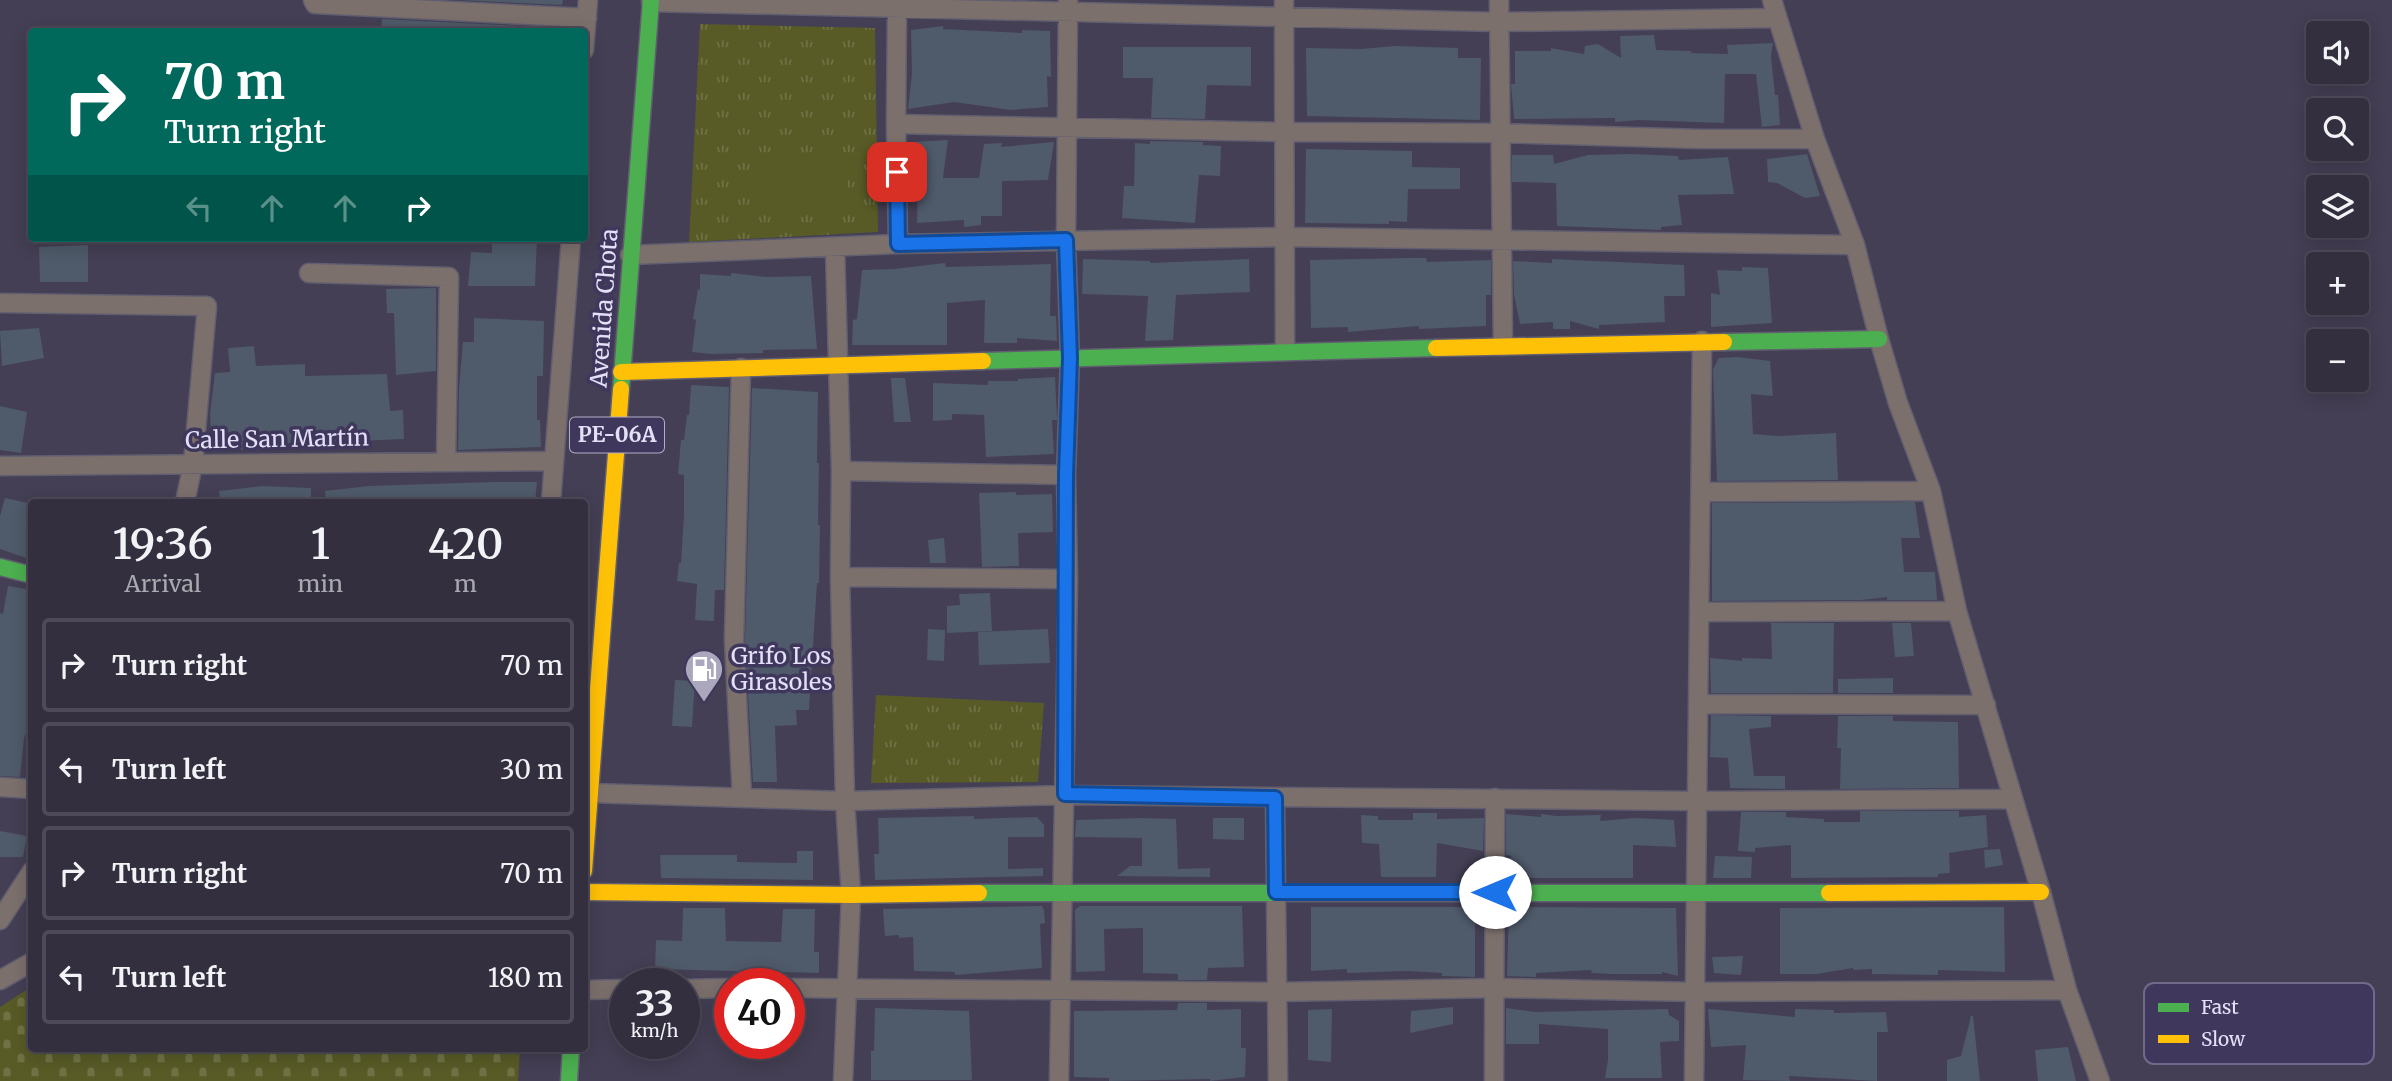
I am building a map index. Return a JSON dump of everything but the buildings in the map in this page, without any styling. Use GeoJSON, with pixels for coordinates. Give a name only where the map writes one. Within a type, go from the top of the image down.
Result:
{"type":"FeatureCollection","features":[{"type":"Feature","properties":{"kind":"main road","name":"Avenida Chota"},"geometry":{"type":"LineString","coordinates":[[588,826],[651,1]]}},
{"type":"Feature","properties":{"kind":"main road"},"geometry":{"type":"LineString","coordinates":[[621,372],[1285,351],[1878,339]]}},
{"type":"Feature","properties":{"kind":"main road"},"geometry":{"type":"LineString","coordinates":[[0,567],[28,574]]}},
{"type":"Feature","properties":{"kind":"main road"},"geometry":{"type":"LineString","coordinates":[[588,632],[603,633]]}},
{"type":"Feature","properties":{"kind":"main road"},"geometry":{"type":"LineString","coordinates":[[588,892],[851,895],[1063,891],[2041,892]]}},
{"type":"Feature","properties":{"kind":"main road"},"geometry":{"type":"LineString","coordinates":[[569,1081],[572,1052]]}},
{"type":"Feature","properties":{"kind":"street"},"geometry":{"type":"LineString","coordinates":[[586,28],[588,0]]}},
{"type":"Feature","properties":{"kind":"street"},"geometry":{"type":"LineString","coordinates":[[1499,0],[1503,346]]}},
{"type":"Feature","properties":{"kind":"street"},"geometry":{"type":"LineString","coordinates":[[651,1],[897,7],[1068,5],[1284,8],[1498,22],[1774,9],[1815,139],[1855,245],[1878,339],[1898,403],[1931,491],[1957,611],[2041,892],[2067,990],[2100,1081]]}},
{"type":"Feature","properties":{"kind":"street"},"geometry":{"type":"LineString","coordinates":[[314,2],[587,18]]}},
{"type":"Feature","properties":{"kind":"street"},"geometry":{"type":"LineString","coordinates":[[1059,1081],[1068,579],[1066,475],[1070,358],[1066,240],[1068,5]]}},
{"type":"Feature","properties":{"kind":"street"},"geometry":{"type":"LineString","coordinates":[[897,7],[898,244]]}},
{"type":"Feature","properties":{"kind":"street"},"geometry":{"type":"LineString","coordinates":[[1284,8],[1285,351]]}},
{"type":"Feature","properties":{"kind":"street"},"geometry":{"type":"LineString","coordinates":[[896,124],[1815,139]]}},
{"type":"Feature","properties":{"kind":"street"},"geometry":{"type":"LineString","coordinates":[[630,255],[898,244],[1286,237],[1855,245]]}},
{"type":"Feature","properties":{"kind":"street"},"geometry":{"type":"LineString","coordinates":[[551,499],[570,242]]}},
{"type":"Feature","properties":{"kind":"street"},"geometry":{"type":"LineString","coordinates":[[835,247],[845,801],[851,895],[843,1081]]}},
{"type":"Feature","properties":{"kind":"street"},"geometry":{"type":"LineString","coordinates":[[309,273],[449,277],[446,462]]}},
{"type":"Feature","properties":{"kind":"street"},"geometry":{"type":"LineString","coordinates":[[0,303],[207,306],[193,464],[186,499]]}},
{"type":"Feature","properties":{"kind":"street"},"geometry":{"type":"LineString","coordinates":[[1695,1081],[1702,341]]}},
{"type":"Feature","properties":{"kind":"street"},"geometry":{"type":"LineString","coordinates":[[741,368],[734,640],[742,797]]}},
{"type":"Feature","properties":{"kind":"street","name":"Calle San Martín"},"geometry":{"type":"LineString","coordinates":[[0,466],[554,461]]}},
{"type":"Feature","properties":{"kind":"street"},"geometry":{"type":"LineString","coordinates":[[841,471],[1066,475]]}},
{"type":"Feature","properties":{"kind":"street"},"geometry":{"type":"LineString","coordinates":[[1702,492],[1931,491]]}},
{"type":"Feature","properties":{"kind":"street"},"geometry":{"type":"LineString","coordinates":[[840,577],[1068,579]]}},
{"type":"Feature","properties":{"kind":"street"},"geometry":{"type":"LineString","coordinates":[[1701,612],[1957,611]]}},
{"type":"Feature","properties":{"kind":"street"},"geometry":{"type":"LineString","coordinates":[[1698,704],[1986,705]]}},
{"type":"Feature","properties":{"kind":"street"},"geometry":{"type":"LineString","coordinates":[[0,787],[28,789]]}},
{"type":"Feature","properties":{"kind":"street"},"geometry":{"type":"LineString","coordinates":[[591,793],[845,801],[1065,794],[1698,801],[2012,799]]}},
{"type":"Feature","properties":{"kind":"street"},"geometry":{"type":"LineString","coordinates":[[1275,798],[1278,1081]]}},
{"type":"Feature","properties":{"kind":"street"},"geometry":{"type":"LineString","coordinates":[[1494,1081],[1495,798]]}},
{"type":"Feature","properties":{"kind":"street"},"geometry":{"type":"LineString","coordinates":[[0,920],[28,877]]}},
{"type":"Feature","properties":{"kind":"street"},"geometry":{"type":"LineString","coordinates":[[0,980],[28,964]]}},
{"type":"Feature","properties":{"kind":"street"},"geometry":{"type":"LineString","coordinates":[[805,988],[1277,992],[1495,988],[1696,992],[2067,990]]}},
{"type":"Feature","properties":{"kind":"street"},"geometry":{"type":"LineString","coordinates":[[588,990],[609,989]]}},
{"type":"Feature","properties":{"kind":"green space"},"geometry":{"type":"Polygon","coordinates":[[[700,24],[875,28],[878,232],[689,242],[700,24]]]}},
{"type":"Feature","properties":{"kind":"green space"},"geometry":{"type":"Polygon","coordinates":[[[846,154],[848,205],[757,209],[754,158],[846,154]]]}},
{"type":"Feature","properties":{"kind":"green space"},"geometry":{"type":"Polygon","coordinates":[[[876,695],[1044,703],[1038,782],[871,783],[876,695]]]}},
{"type":"Feature","properties":{"kind":"green space"},"geometry":{"type":"Polygon","coordinates":[[[28,989],[28,1052],[520,1052],[518,1081],[0,1081],[0,1007],[28,989]]]}},
{"type":"Feature","properties":{"kind":"traffic: fast"},"geometry":{"type":"LineString","coordinates":[[621,389],[651,0]]}},
{"type":"Feature","properties":{"kind":"traffic: fast"},"geometry":{"type":"LineString","coordinates":[[1724,342],[1879,339]]}},
{"type":"Feature","properties":{"kind":"traffic: fast"},"geometry":{"type":"LineString","coordinates":[[983,361],[1436,348]]}},
{"type":"Feature","properties":{"kind":"traffic: fast"},"geometry":{"type":"LineString","coordinates":[[0,567],[28,574]]}},
{"type":"Feature","properties":{"kind":"traffic: fast"},"geometry":{"type":"LineString","coordinates":[[979,893],[1829,893]]}},
{"type":"Feature","properties":{"kind":"traffic: fast"},"geometry":{"type":"LineString","coordinates":[[569,1081],[571,1052]]}},
{"type":"Feature","properties":{"kind":"traffic: slow"},"geometry":{"type":"LineString","coordinates":[[1436,348],[1724,342]]}},
{"type":"Feature","properties":{"kind":"traffic: slow"},"geometry":{"type":"LineString","coordinates":[[621,372],[983,361]]}},
{"type":"Feature","properties":{"kind":"traffic: slow"},"geometry":{"type":"LineString","coordinates":[[588,819],[621,389]]}},
{"type":"Feature","properties":{"kind":"traffic: slow"},"geometry":{"type":"LineString","coordinates":[[588,892],[851,895],[979,893]]}},
{"type":"Feature","properties":{"kind":"traffic: slow"},"geometry":{"type":"LineString","coordinates":[[1829,893],[2041,892]]}},
{"type":"Feature","properties":{"kind":"place","name":"Grifo Los Girasoles"},"geometry":{"type":"Point","coordinates":[704,703]}},
{"type":"Feature","properties":{"kind":"route"},"geometry":{"type":"LineString","coordinates":[[897,172],[898,244],[1066,240],[1070,358],[1066,475],[1068,579],[1065,794],[1275,798],[1276,892],[1495,892]]}}]}
